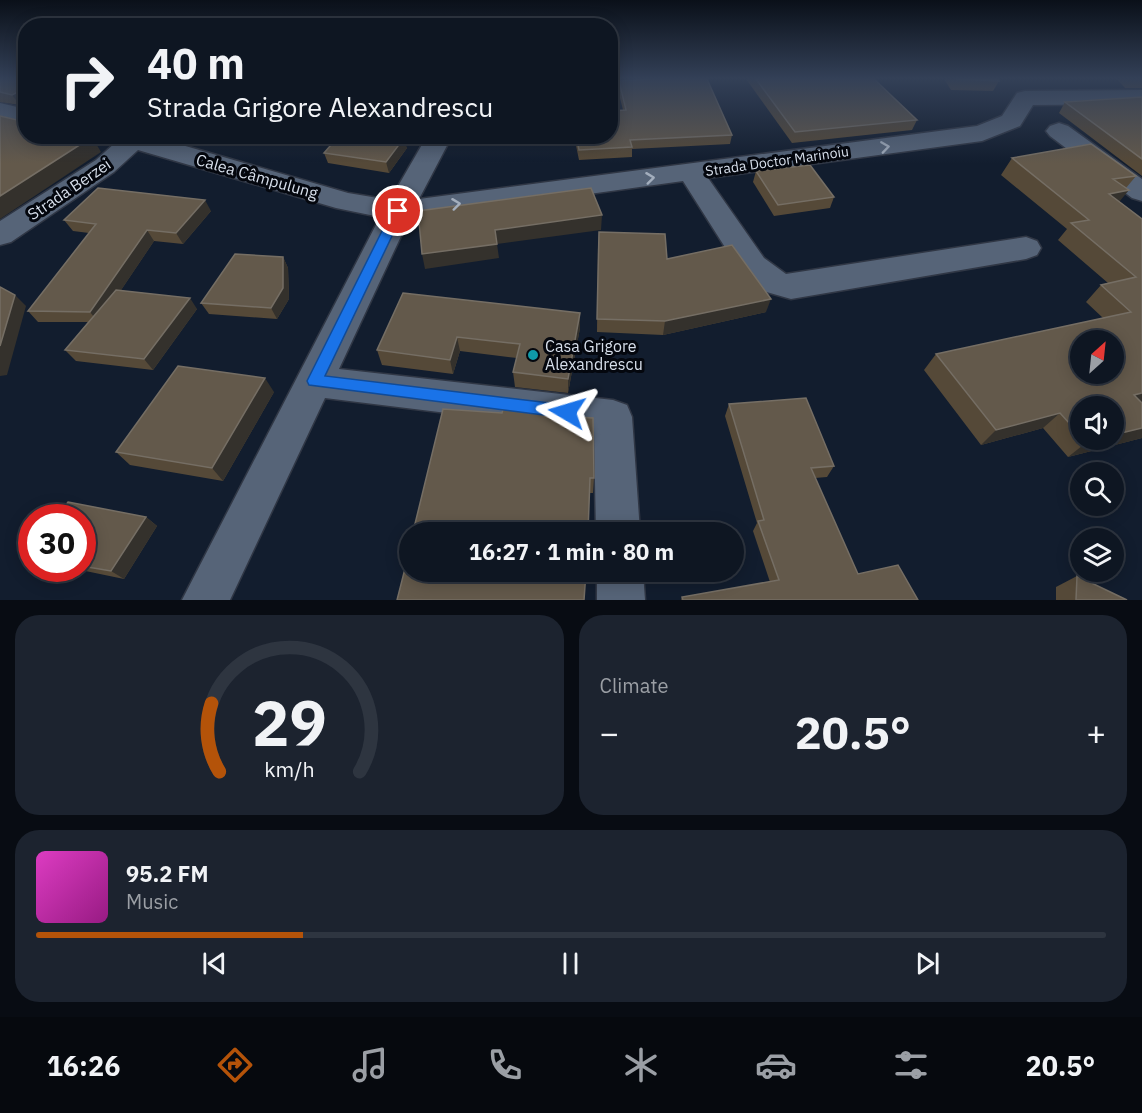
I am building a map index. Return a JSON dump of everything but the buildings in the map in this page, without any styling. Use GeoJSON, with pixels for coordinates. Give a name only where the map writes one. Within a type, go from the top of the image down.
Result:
{"type":"FeatureCollection","features":[{"type":"Feature","properties":{"kind":"street","name":"Strada Doctor Marinoiu"},"geometry":{"type":"LineString","coordinates":[[398,211],[982,133],[1011,121],[1014,107]]}},
{"type":"Feature","properties":{"kind":"street"},"geometry":{"type":"LineString","coordinates":[[0,111],[18,114]]}},
{"type":"Feature","properties":{"kind":"street"},"geometry":{"type":"LineString","coordinates":[[1059,131],[1142,192]]}},
{"type":"Feature","properties":{"kind":"street","name":"Strada Berzei"},"geometry":{"type":"LineString","coordinates":[[0,235],[79,184],[124,144]]}},
{"type":"Feature","properties":{"kind":"street","name":"Calea Câmpulung"},"geometry":{"type":"LineString","coordinates":[[151,144],[346,202],[398,211]]}},
{"type":"Feature","properties":{"kind":"street"},"geometry":{"type":"LineString","coordinates":[[206,600],[398,211],[436,144]]}},
{"type":"Feature","properties":{"kind":"street"},"geometry":{"type":"LineString","coordinates":[[690,173],[753,266],[765,278],[777,285],[791,287],[1026,248]]}},
{"type":"Feature","properties":{"kind":"street"},"geometry":{"type":"LineString","coordinates":[[315,381],[613,417],[618,522]]}},
{"type":"Feature","properties":{"kind":"street"},"geometry":{"type":"LineString","coordinates":[[620,582],[621,600]]}},
{"type":"Feature","properties":{"kind":"place","name":"Casa Grigore Alexandrescu"},"geometry":{"type":"Point","coordinates":[533,355]}},
{"type":"Feature","properties":{"kind":"route"},"geometry":{"type":"LineString","coordinates":[[398,211],[315,381],[567,412]]}}]}
